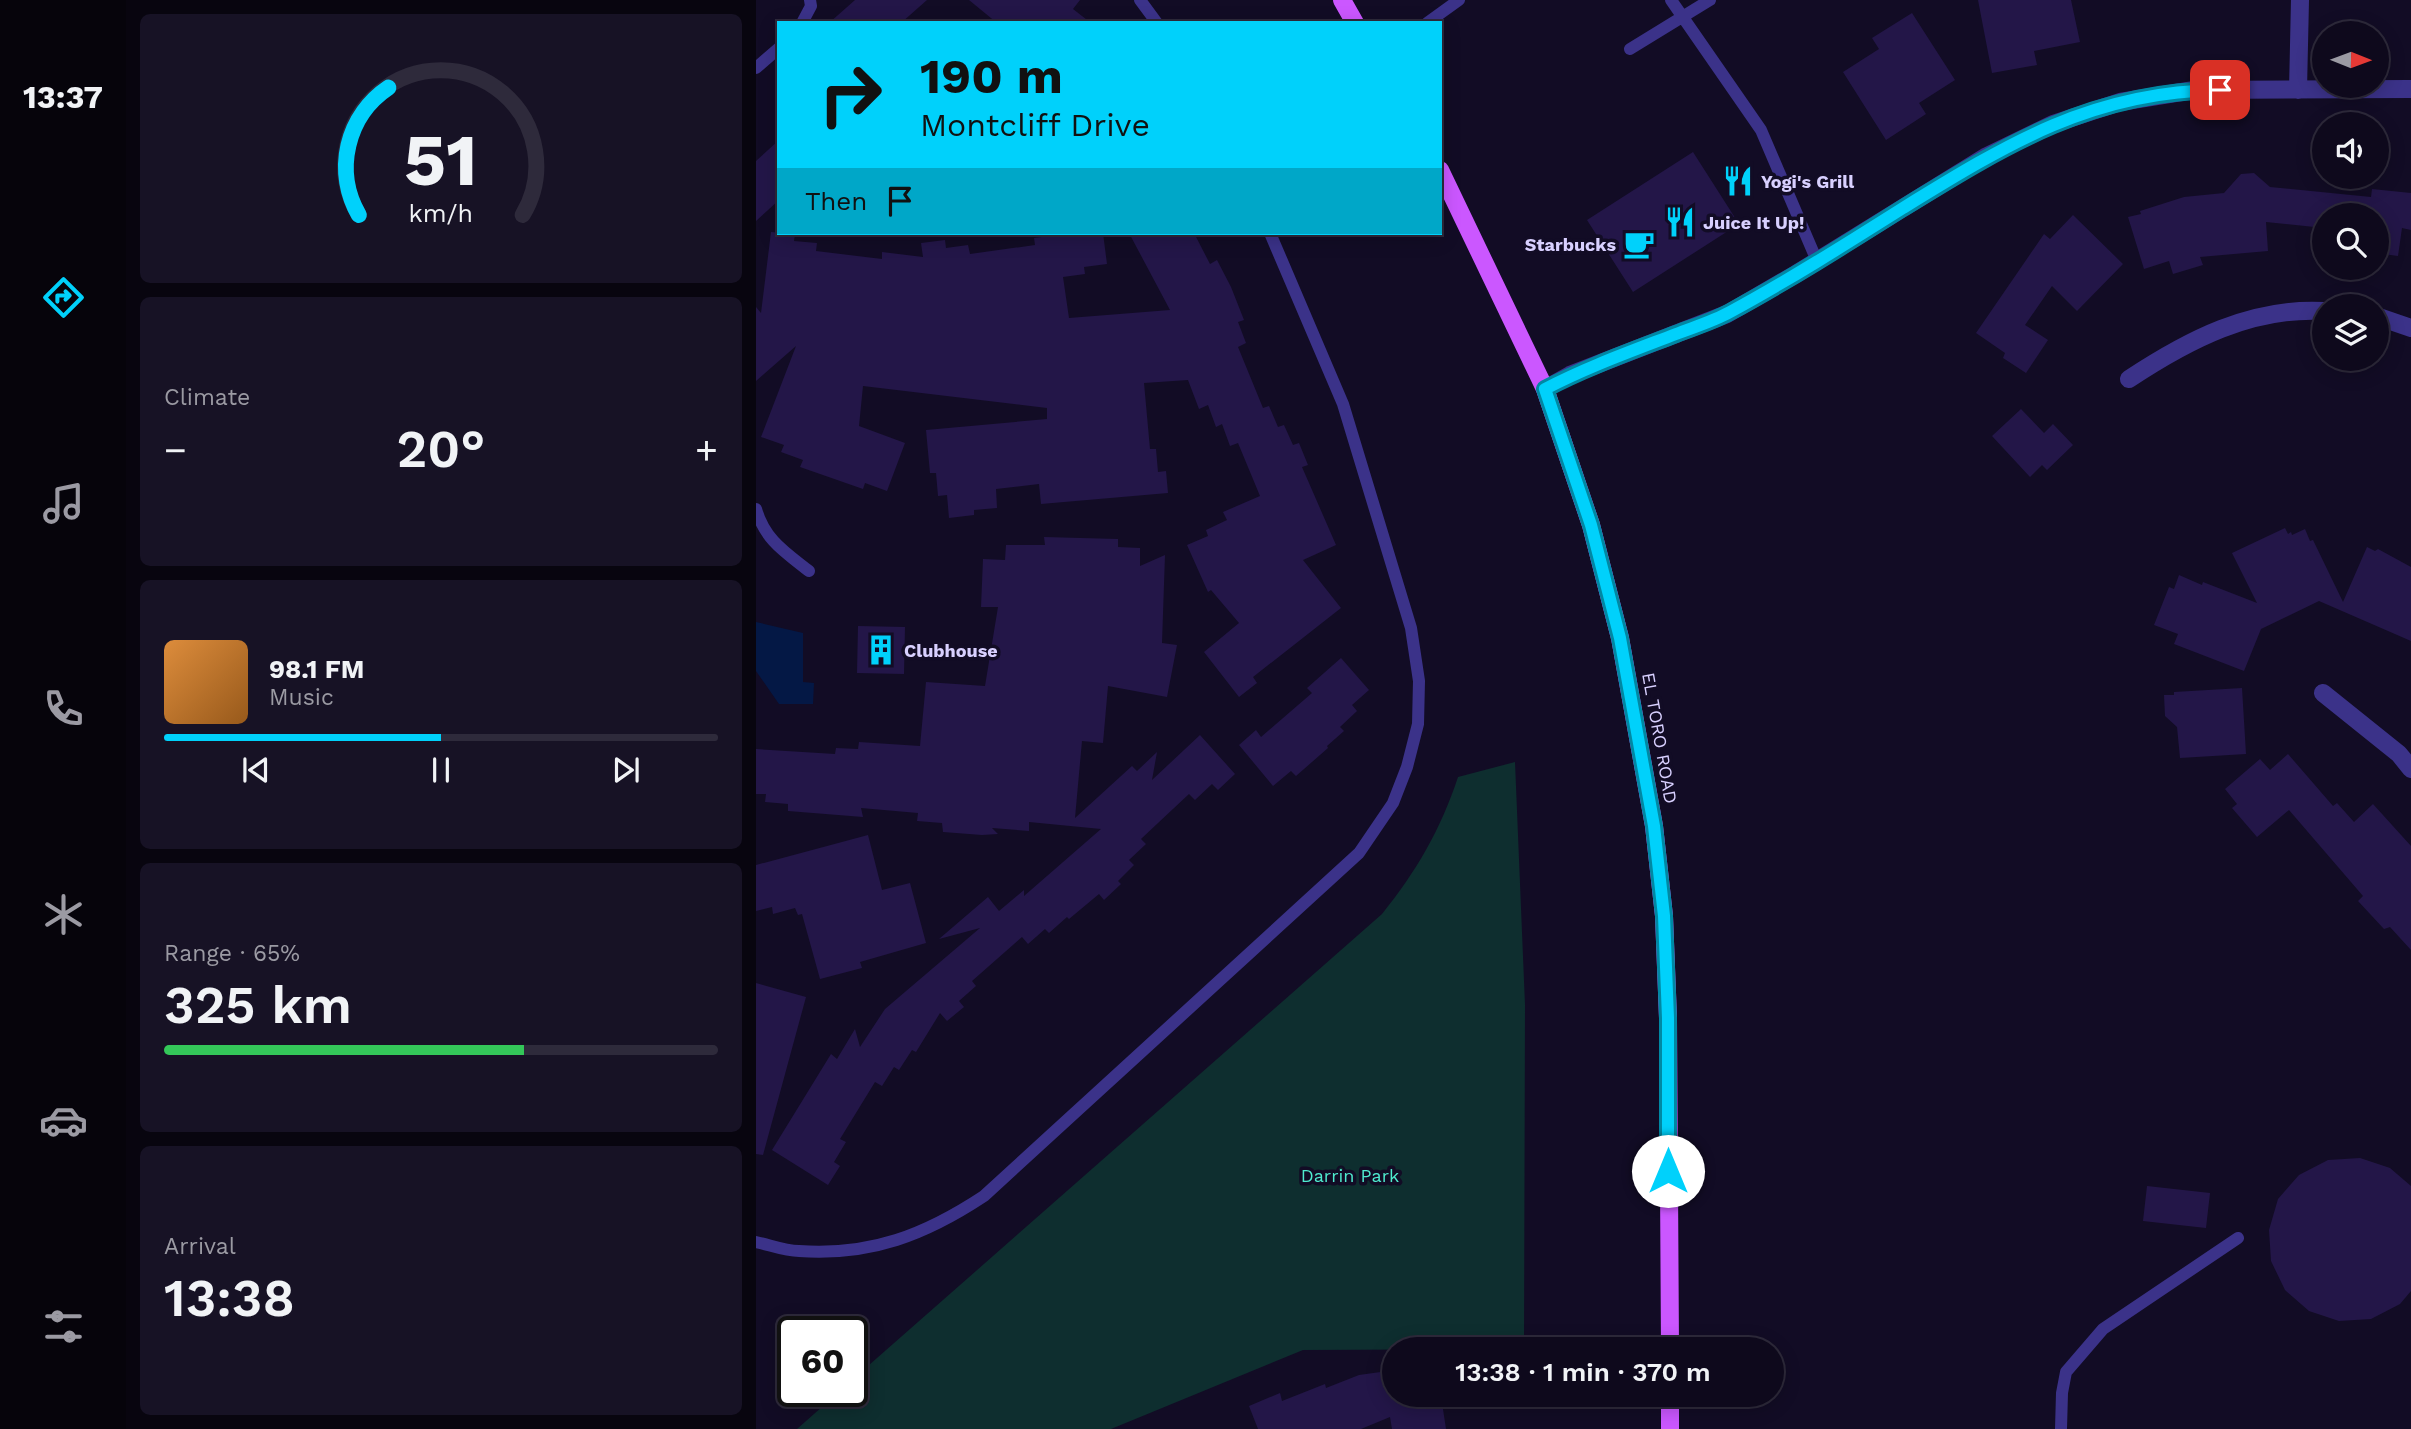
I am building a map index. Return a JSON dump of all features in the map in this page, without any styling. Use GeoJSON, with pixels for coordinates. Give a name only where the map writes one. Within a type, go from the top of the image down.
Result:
{"type":"FeatureCollection","features":[{"type":"Feature","properties":{"kind":"main road"},"geometry":{"type":"LineString","coordinates":[[1342,0],[1354,21]]}},
{"type":"Feature","properties":{"kind":"main road","name":"EL TORO ROAD"},"geometry":{"type":"LineString","coordinates":[[1442,174],[1545,389],[1591,525],[1620,638],[1654,826],[1664,916],[1668,1018],[1670,1337]]}},
{"type":"Feature","properties":{"kind":"main road"},"geometry":{"type":"LineString","coordinates":[[1670,1407],[1670,1429]]}},
{"type":"Feature","properties":{"kind":"street"},"geometry":{"type":"LineString","coordinates":[[2298,90],[2300,0]]}},
{"type":"Feature","properties":{"kind":"street"},"geometry":{"type":"LineString","coordinates":[[1545,389],[1570,375],[1727,314],[1987,156],[2053,124],[2120,102],[2194,90],[2411,89]]}},
{"type":"Feature","properties":{"kind":"street"},"geometry":{"type":"LineString","coordinates":[[2129,379],[2167,354],[2225,326],[2254,317],[2312,311]]}},
{"type":"Feature","properties":{"kind":"street"},"geometry":{"type":"LineString","coordinates":[[2389,320],[2411,328]]}},
{"type":"Feature","properties":{"kind":"street"},"geometry":{"type":"LineString","coordinates":[[2323,693],[2399,754],[2411,769]]}},
{"type":"Feature","properties":{"kind":"lane"},"geometry":{"type":"LineString","coordinates":[[803,21],[811,6],[810,0]]}},
{"type":"Feature","properties":{"kind":"lane"},"geometry":{"type":"LineString","coordinates":[[1140,0],[1156,21]]}},
{"type":"Feature","properties":{"kind":"lane"},"geometry":{"type":"LineString","coordinates":[[1430,21],[1459,0]]}},
{"type":"Feature","properties":{"kind":"lane"},"geometry":{"type":"LineString","coordinates":[[1671,0],[1761,130],[1817,261]]}},
{"type":"Feature","properties":{"kind":"lane"},"geometry":{"type":"LineString","coordinates":[[1630,49],[1710,0]]}},
{"type":"Feature","properties":{"kind":"lane"},"geometry":{"type":"LineString","coordinates":[[756,68],[777,49]]}},
{"type":"Feature","properties":{"kind":"lane"},"geometry":{"type":"LineString","coordinates":[[756,1242],[797,1251],[844,1251],[889,1244],[948,1220],[984,1196],[1359,853],[1393,803],[1407,767],[1418,724],[1419,681],[1411,628],[1343,404],[1271,235]]}},
{"type":"Feature","properties":{"kind":"lane"},"geometry":{"type":"LineString","coordinates":[[756,509],[761,526],[771,540],[809,571]]}},
{"type":"Feature","properties":{"kind":"lane"},"geometry":{"type":"LineString","coordinates":[[2061,1429],[2062,1393],[2066,1372],[2103,1329],[2238,1238]]}},
{"type":"Feature","properties":{"kind":"green space","name":"Darrin Park"},"geometry":{"type":"Polygon","coordinates":[[[1515,762],[1525,1005],[1524,1337],[1382,1337],[1382,1350],[1303,1350],[1111,1429],[797,1429],[822,1407],[868,1407],[868,1366],[1382,914],[1426,849],[1444,814],[1458,777],[1515,762]]]}},
{"type":"Feature","properties":{"kind":"water"},"geometry":{"type":"Polygon","coordinates":[[[756,622],[803,633],[803,682],[814,683],[813,704],[779,704],[756,671],[756,622]]]}},
{"type":"Feature","properties":{"kind":"building"},"geometry":{"type":"Polygon","coordinates":[[[855,0],[927,0],[903,21],[831,21],[855,0]]]}},
{"type":"Feature","properties":{"kind":"building"},"geometry":{"type":"Polygon","coordinates":[[[969,0],[1080,0],[1073,9],[1088,21],[995,21],[969,0]]]}},
{"type":"Feature","properties":{"kind":"building"},"geometry":{"type":"Polygon","coordinates":[[[1978,0],[2071,0],[2080,42],[2034,51],[2037,65],[1992,73],[1978,0]]]}},
{"type":"Feature","properties":{"kind":"building"},"geometry":{"type":"Polygon","coordinates":[[[1912,13],[1955,80],[1919,103],[1926,114],[1886,140],[1843,72],[1879,49],[1872,38],[1912,13]]]}},
{"type":"Feature","properties":{"kind":"building"},"geometry":{"type":"Polygon","coordinates":[[[777,142],[777,202],[756,221],[756,161],[777,142]]]}},
{"type":"Feature","properties":{"kind":"building"},"geometry":{"type":"Polygon","coordinates":[[[1693,152],[1739,224],[1633,292],[1587,220],[1693,152]]]}},
{"type":"Feature","properties":{"kind":"building"},"geometry":{"type":"Polygon","coordinates":[[[2254,173],[2270,187],[2371,197],[2372,189],[2411,193],[2411,230],[2402,228],[2398,256],[2389,255],[2389,203],[2312,203],[2312,227],[2266,222],[2268,251],[2200,257],[2203,265],[2173,274],[2169,261],[2144,269],[2128,217],[2184,197],[2224,193],[2241,174],[2254,173]]]}},
{"type":"Feature","properties":{"kind":"building"},"geometry":{"type":"Polygon","coordinates":[[[2073,215],[2123,264],[2077,311],[2052,286],[2025,325],[2048,340],[2026,373],[2003,358],[2005,353],[1976,333],[2044,234],[2050,239],[2073,215]]]}},
{"type":"Feature","properties":{"kind":"building"},"geometry":{"type":"Polygon","coordinates":[[[771,232],[777,232],[777,235],[795,235],[794,241],[817,243],[816,251],[882,259],[882,252],[923,257],[921,243],[945,240],[946,248],[968,245],[970,254],[1035,245],[1034,238],[1103,235],[1107,264],[1084,267],[1085,274],[1063,277],[1069,318],[1170,310],[1130,235],[1195,235],[1210,264],[1217,260],[1244,320],[1238,322],[1246,343],[1238,347],[1263,408],[1269,406],[1278,427],[1284,425],[1293,445],[1299,443],[1308,465],[1302,467],[1336,545],[1303,560],[1341,608],[1253,677],[1257,683],[1239,697],[1204,652],[1239,623],[1211,590],[1208,592],[1187,545],[1208,536],[1206,530],[1227,520],[1223,512],[1260,496],[1238,443],[1230,446],[1222,424],[1216,427],[1208,405],[1199,409],[1188,380],[1144,383],[1150,449],[1156,449],[1158,472],[1166,471],[1168,493],[1041,504],[1039,484],[996,489],[997,508],[974,510],[974,515],[949,518],[947,495],[938,496],[936,473],[930,473],[926,430],[1047,419],[1047,408],[863,386],[859,426],[905,443],[887,491],[865,483],[863,489],[800,467],[803,460],[781,452],[784,445],[761,437],[796,346],[756,381],[756,307],[761,313],[771,232]]]}},
{"type":"Feature","properties":{"kind":"building"},"geometry":{"type":"Polygon","coordinates":[[[2021,409],[2044,433],[2053,424],[2073,445],[2047,470],[2042,465],[2030,477],[1992,436],[2021,409]]]}},
{"type":"Feature","properties":{"kind":"building"},"geometry":{"type":"Polygon","coordinates":[[[2285,528],[2288,534],[2291,532],[2292,535],[2305,529],[2343,602],[2367,547],[2375,551],[2378,549],[2411,567],[2411,641],[2319,601],[2261,629],[2244,671],[2174,644],[2178,634],[2154,625],[2169,587],[2174,589],[2179,575],[2257,603],[2232,553],[2285,528]]]}},
{"type":"Feature","properties":{"kind":"building"},"geometry":{"type":"Polygon","coordinates":[[[1044,537],[1118,539],[1118,547],[1140,548],[1140,566],[1165,555],[1162,643],[1177,645],[1167,697],[1108,686],[1103,743],[1082,741],[1075,818],[1132,766],[1137,771],[1157,752],[1152,780],[1200,735],[1235,774],[1218,790],[1212,784],[1195,800],[1189,794],[1141,839],[1146,844],[1129,860],[1134,865],[1118,881],[1121,884],[1104,900],[1099,894],[1069,919],[1067,917],[1049,933],[1045,929],[1028,944],[1022,937],[972,981],[976,986],[959,1001],[964,1007],[947,1021],[940,1013],[916,1052],[912,1050],[899,1070],[894,1067],[882,1086],[875,1082],[840,1139],[846,1142],[834,1162],[840,1166],[828,1185],[772,1150],[831,1054],[837,1059],[855,1029],[860,1047],[885,1009],[980,928],[939,939],[988,897],[999,911],[1024,890],[1024,896],[1101,829],[1029,822],[1029,831],[992,828],[998,834],[982,835],[943,832],[942,823],[917,821],[918,813],[861,808],[863,817],[788,811],[788,804],[765,802],[766,794],[756,794],[756,749],[835,754],[836,748],[858,749],[859,742],[920,746],[926,682],[985,686],[998,607],[981,607],[983,559],[1005,560],[1006,545],[1045,545],[1044,537]]]}},
{"type":"Feature","properties":{"kind":"building","name":"Clubhouse"},"geometry":{"type":"Polygon","coordinates":[[[858,626],[905,627],[904,674],[857,673],[858,626]]]}},
{"type":"Feature","properties":{"kind":"building"},"geometry":{"type":"Polygon","coordinates":[[[1341,658],[1369,690],[1352,705],[1357,711],[1340,727],[1344,731],[1328,748],[1296,776],[1291,771],[1273,786],[1239,745],[1256,730],[1261,737],[1312,693],[1307,688],[1341,658]]]}},
{"type":"Feature","properties":{"kind":"building"},"geometry":{"type":"Polygon","coordinates":[[[2242,688],[2246,754],[2180,758],[2177,727],[2165,716],[2164,695],[2242,688]]]}},
{"type":"Feature","properties":{"kind":"building"},"geometry":{"type":"Polygon","coordinates":[[[2288,754],[2333,806],[2337,803],[2354,822],[2373,804],[2411,846],[2411,950],[2390,927],[2384,929],[2358,901],[2363,896],[2289,810],[2257,837],[2232,808],[2237,804],[2225,789],[2260,759],[2270,770],[2288,754]]]}},
{"type":"Feature","properties":{"kind":"building"},"geometry":{"type":"Polygon","coordinates":[[[868,835],[882,890],[910,883],[926,943],[860,962],[862,968],[820,979],[802,914],[798,915],[795,908],[773,914],[772,907],[756,911],[756,865],[868,835]]]}},
{"type":"Feature","properties":{"kind":"building"},"geometry":{"type":"Polygon","coordinates":[[[756,983],[806,997],[763,1155],[756,1154],[756,983]]]}},
{"type":"Feature","properties":{"kind":"building"},"geometry":{"type":"Polygon","coordinates":[[[2360,1158],[2390,1168],[2411,1186],[2411,1291],[2400,1304],[2371,1319],[2339,1321],[2309,1311],[2285,1290],[2271,1261],[2269,1230],[2278,1199],[2299,1175],[2328,1160],[2360,1158]]]}},
{"type":"Feature","properties":{"kind":"building"},"geometry":{"type":"Polygon","coordinates":[[[2147,1186],[2210,1193],[2206,1228],[2143,1221],[2147,1186]]]}},
{"type":"Feature","properties":{"kind":"building"},"geometry":{"type":"Polygon","coordinates":[[[1382,1372],[1382,1407],[1443,1407],[1446,1429],[1392,1429],[1390,1417],[1361,1429],[1258,1429],[1249,1406],[1280,1393],[1282,1401],[1325,1384],[1326,1388],[1359,1375],[1382,1372]]]}},
{"type":"Feature","properties":{"kind":"place","name":"Yogi's Grill"},"geometry":{"type":"Point","coordinates":[1738,181]}},
{"type":"Feature","properties":{"kind":"place","name":"Juice It Up!"},"geometry":{"type":"Point","coordinates":[1680,222]}},
{"type":"Feature","properties":{"kind":"place","name":"Starbucks"},"geometry":{"type":"Point","coordinates":[1639,244]}},
{"type":"Feature","properties":{"kind":"place","name":"Clubhouse"},"geometry":{"type":"Point","coordinates":[881,650]}},
{"type":"Feature","properties":{"kind":"route"},"geometry":{"type":"LineString","coordinates":[[1668,1171],[1668,1018],[1664,916],[1654,826],[1620,638],[1591,525],[1545,389],[1570,375],[1727,314],[1987,156],[2053,124],[2120,102],[2194,90],[2220,90]]}}]}
